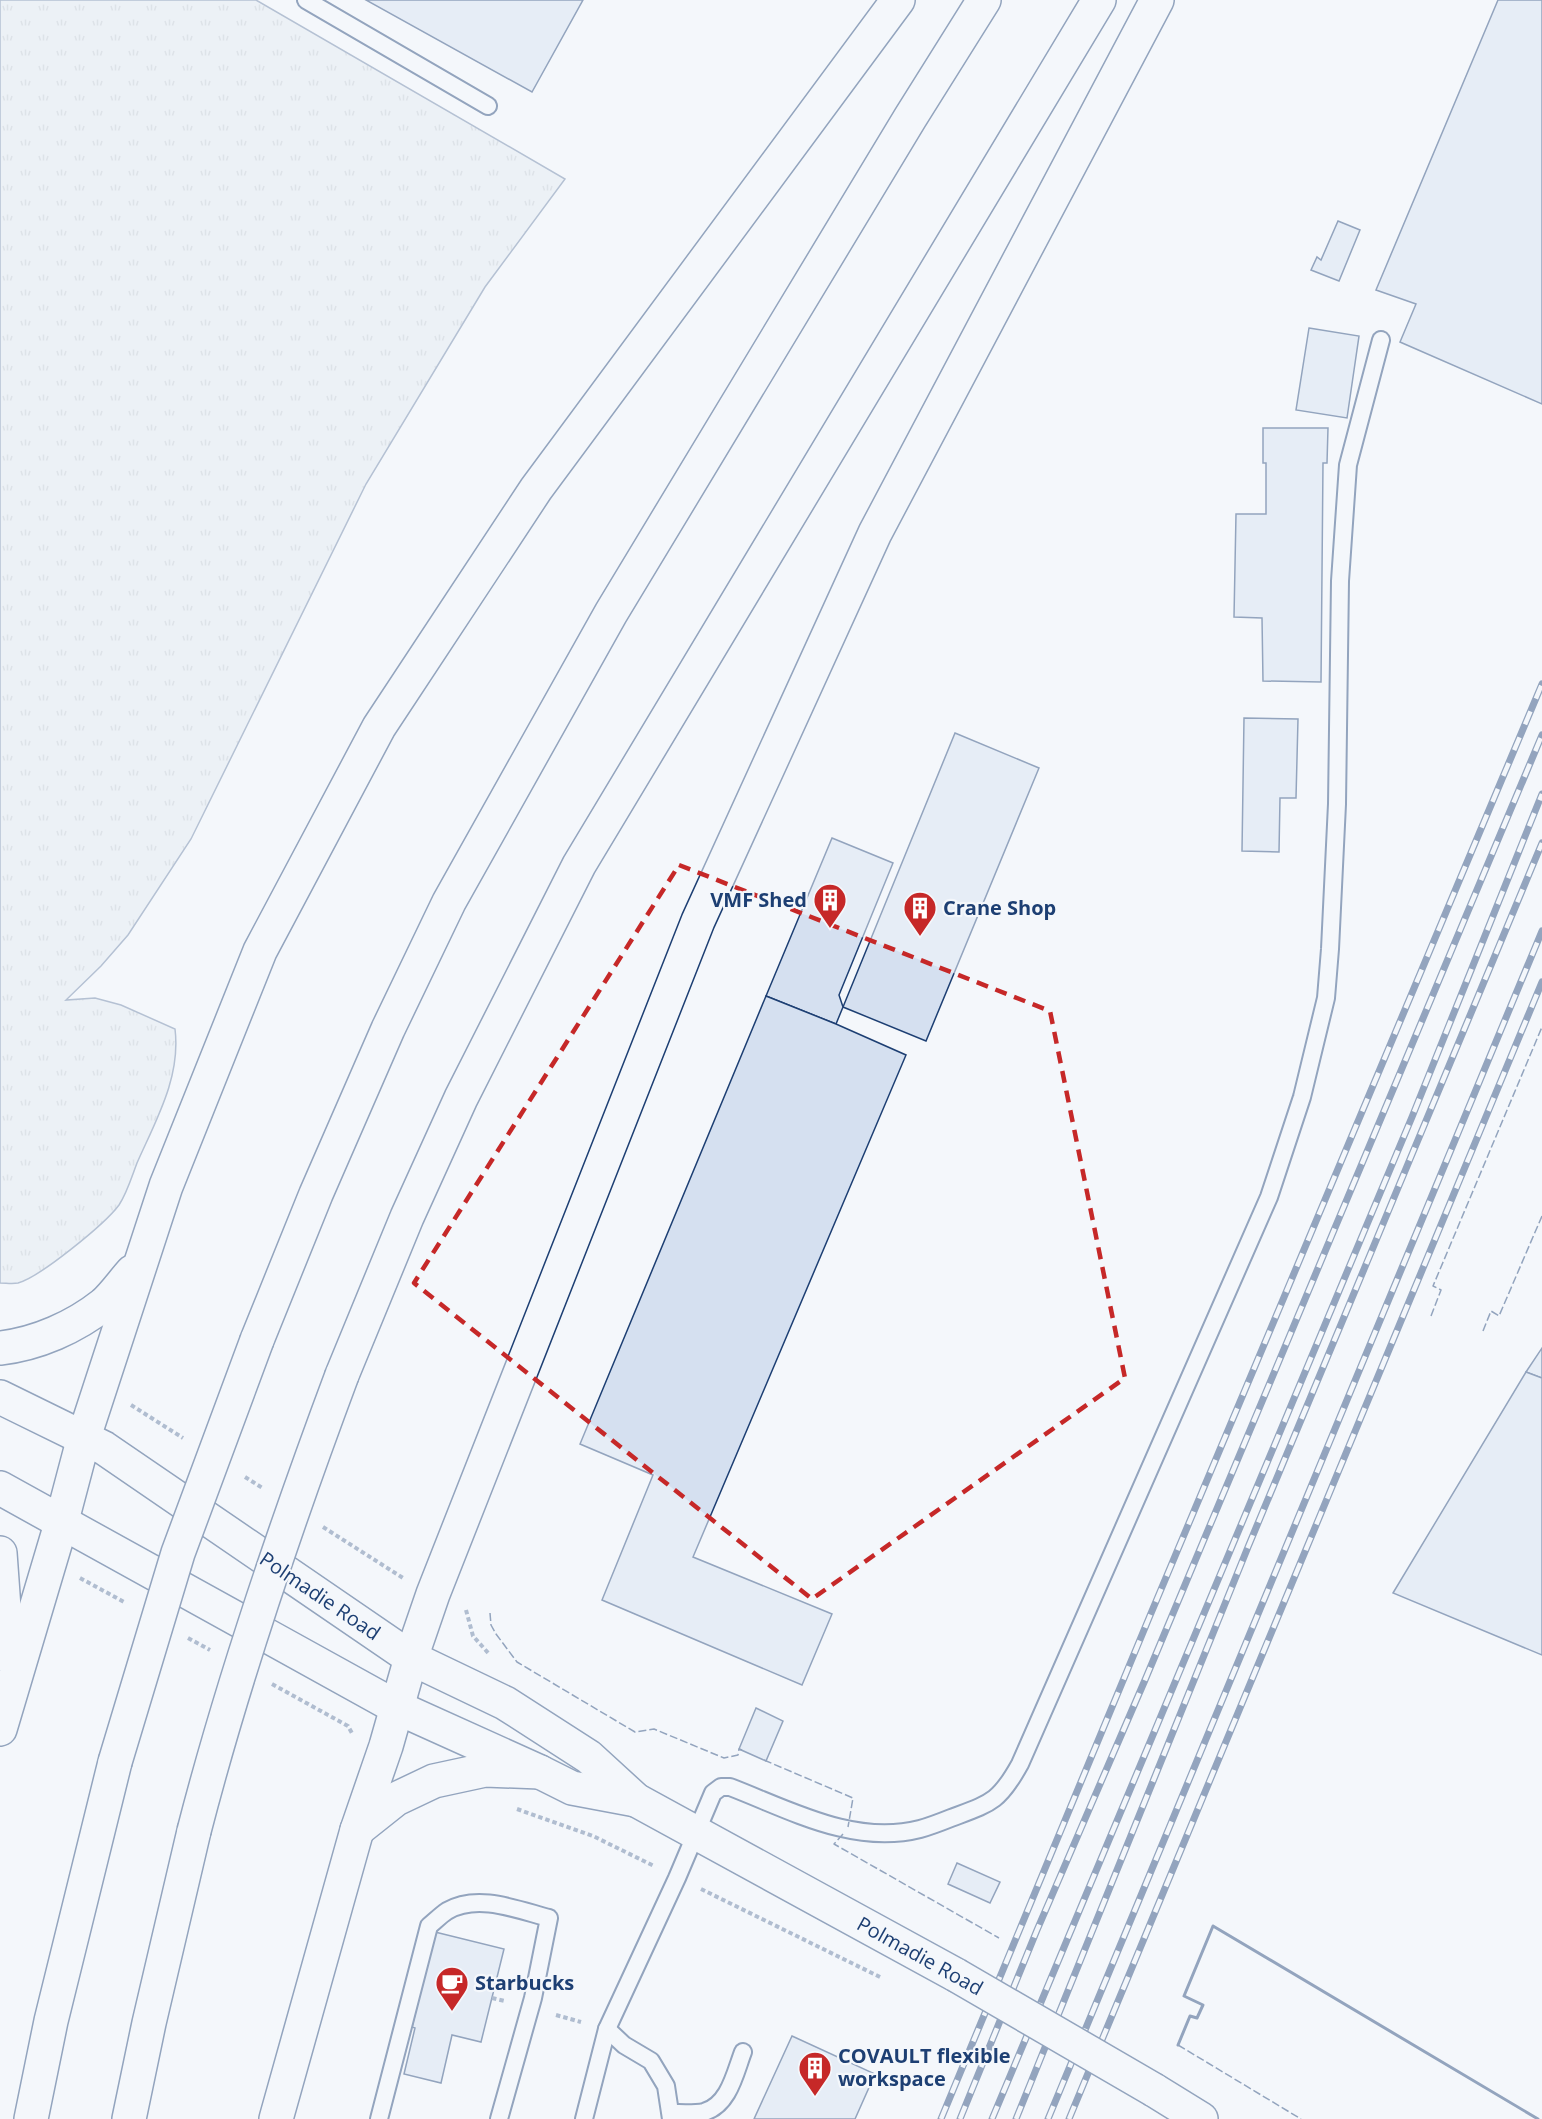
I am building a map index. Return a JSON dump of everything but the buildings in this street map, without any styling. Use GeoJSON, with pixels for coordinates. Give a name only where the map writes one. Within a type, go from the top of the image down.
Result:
{"type":"FeatureCollection","features":[{"type":"Feature","properties":{"kind":"main road"},"geometry":{"type":"LineString","coordinates":[[0,1729],[61,1524],[84,1437],[166,1186],[260,951],[379,728],[536,489],[898,0]]}},
{"type":"Feature","properties":{"kind":"main road"},"geometry":{"type":"LineString","coordinates":[[31,2119],[57,1998],[115,1762],[178,1553],[257,1340],[316,1194],[384,1039],[449,902],[611,613],[984,0]]}},
{"type":"Feature","properties":{"kind":"main road"},"geometry":{"type":"LineString","coordinates":[[129,2119],[149,2023],[215,1752],[262,1600],[342,1375],[407,1217],[461,1098],[579,865],[1099,0]]}},
{"type":"Feature","properties":{"kind":"main road"},"geometry":{"type":"LineString","coordinates":[[276,2119],[357,1830],[375,1780],[411,1658],[433,1594],[698,921],[875,533],[1157,0]]}},
{"type":"Feature","properties":{"kind":"main road"},"geometry":{"type":"LineString","coordinates":[[0,1348],[67,1329],[105,1303],[141,1261]]}},
{"type":"Feature","properties":{"kind":"main road","name":"Polmadie Road"},"geometry":{"type":"LineString","coordinates":[[0,1397],[104,1448],[411,1658],[505,1702],[589,1757],[636,1800],[956,1975],[1201,2119]]}},
{"type":"Feature","properties":{"kind":"main road","name":"Polmadie Road"},"geometry":{"type":"LineString","coordinates":[[0,1488],[61,1524],[396,1707],[572,1788],[636,1800]]}},
{"type":"Feature","properties":{"kind":"main road"},"geometry":{"type":"LineString","coordinates":[[0,1553],[4,1622],[0,1654]]}},
{"type":"Feature","properties":{"kind":"main road"},"geometry":{"type":"LineString","coordinates":[[357,1830],[396,1799],[434,1781],[485,1770],[540,1772]]}},
{"type":"Feature","properties":{"kind":"lane"},"geometry":{"type":"LineString","coordinates":[[306,0],[488,106]]}},
{"type":"Feature","properties":{"kind":"lane"},"geometry":{"type":"LineString","coordinates":[[584,2119],[607,2029],[677,1878],[713,1793],[721,1787],[730,1787],[818,1822],[847,1830],[877,1833],[921,1829],[994,1800],[1009,1784],[1020,1764],[1269,1197],[1302,1097],[1326,998],[1330,949],[1337,804],[1340,581],[1348,465],[1381,340]]}},
{"type":"Feature","properties":{"kind":"lane"},"geometry":{"type":"LineString","coordinates":[[380,2119],[429,1926],[448,1910],[469,1904],[492,1902],[549,1918],[533,1998],[499,2119]]}},
{"type":"Feature","properties":{"kind":"lane"},"geometry":{"type":"LineString","coordinates":[[607,2029],[624,2045],[651,2061],[666,2086],[671,2116],[703,2112],[714,2108],[725,2098],[743,2052]]}},
{"type":"Feature","properties":{"kind":"path"},"geometry":{"type":"LineString","coordinates":[[516,1808],[593,1836],[890,1982]]}},
{"type":"Feature","properties":{"kind":"highlighted area"},"geometry":{"type":"Polygon","coordinates":[[[679,865],[1050,1011],[1125,1378],[812,1599],[414,1283],[679,865]]]}},
{"type":"Feature","properties":{"kind":"green space"},"geometry":{"type":"Polygon","coordinates":[[[0,0],[256,0],[565,179],[485,287],[366,484],[191,839],[128,935],[101,966],[66,1000],[95,998],[121,1005],[175,1029],[174,1064],[171,1081],[159,1114],[119,1205],[72,1249],[41,1271],[18,1283],[0,1283],[0,0]]]}},
{"type":"Feature","properties":{"kind":"railway"},"geometry":{"type":"LineString","coordinates":[[941,2119],[1542,684]]}},
{"type":"Feature","properties":{"kind":"railway"},"geometry":{"type":"LineString","coordinates":[[960,2119],[1037,1930],[1145,1680],[1542,735]]}},
{"type":"Feature","properties":{"kind":"railway"},"geometry":{"type":"LineString","coordinates":[[992,2119],[1412,1117],[1542,794]]}},
{"type":"Feature","properties":{"kind":"railway"},"geometry":{"type":"LineString","coordinates":[[1016,2119],[1248,1547],[1542,843]]}},
{"type":"Feature","properties":{"kind":"railway"},"geometry":{"type":"LineString","coordinates":[[1048,2119],[1542,931]]}},
{"type":"Feature","properties":{"kind":"railway"},"geometry":{"type":"LineString","coordinates":[[1069,2119],[1542,982]]}},
{"type":"Feature","properties":{"kind":"fence"},"geometry":{"type":"LineString","coordinates":[[1431,1316],[1441,1290],[1433,1286],[1542,1027]]}},
{"type":"Feature","properties":{"kind":"fence"},"geometry":{"type":"LineString","coordinates":[[1483,1331],[1491,1311],[1499,1316],[1542,1216]]}},
{"type":"Feature","properties":{"kind":"fence"},"geometry":{"type":"LineString","coordinates":[[490,1613],[491,1625],[517,1662],[635,1732],[654,1729],[724,1758],[738,1755],[739,1749],[742,1750]]}},
{"type":"Feature","properties":{"kind":"fence"},"geometry":{"type":"LineString","coordinates":[[764,1760],[853,1798],[848,1827]]}},
{"type":"Feature","properties":{"kind":"fence"},"geometry":{"type":"LineString","coordinates":[[843,1834],[834,1844],[999,1938]]}},
{"type":"Feature","properties":{"kind":"fence"},"geometry":{"type":"LineString","coordinates":[[1178,2045],[1301,2119]]}},
{"type":"Feature","properties":{"kind":"wall"},"geometry":{"type":"LineString","coordinates":[[1178,2045],[1190,2016],[1197,2018],[1203,2005],[1184,1996],[1213,1926],[1538,2119]]}},
{"type":"Feature","properties":{"kind":"place","name":"VMF Shed"},"geometry":{"type":"Point","coordinates":[830,929]}},
{"type":"Feature","properties":{"kind":"place","name":"Crane Shop"},"geometry":{"type":"Point","coordinates":[920,937]}},
{"type":"Feature","properties":{"kind":"place","name":"Starbucks"},"geometry":{"type":"Point","coordinates":[452,2012]}},
{"type":"Feature","properties":{"kind":"place","name":"COVAULT flexible workspace"},"geometry":{"type":"Point","coordinates":[815,2097]}}]}
